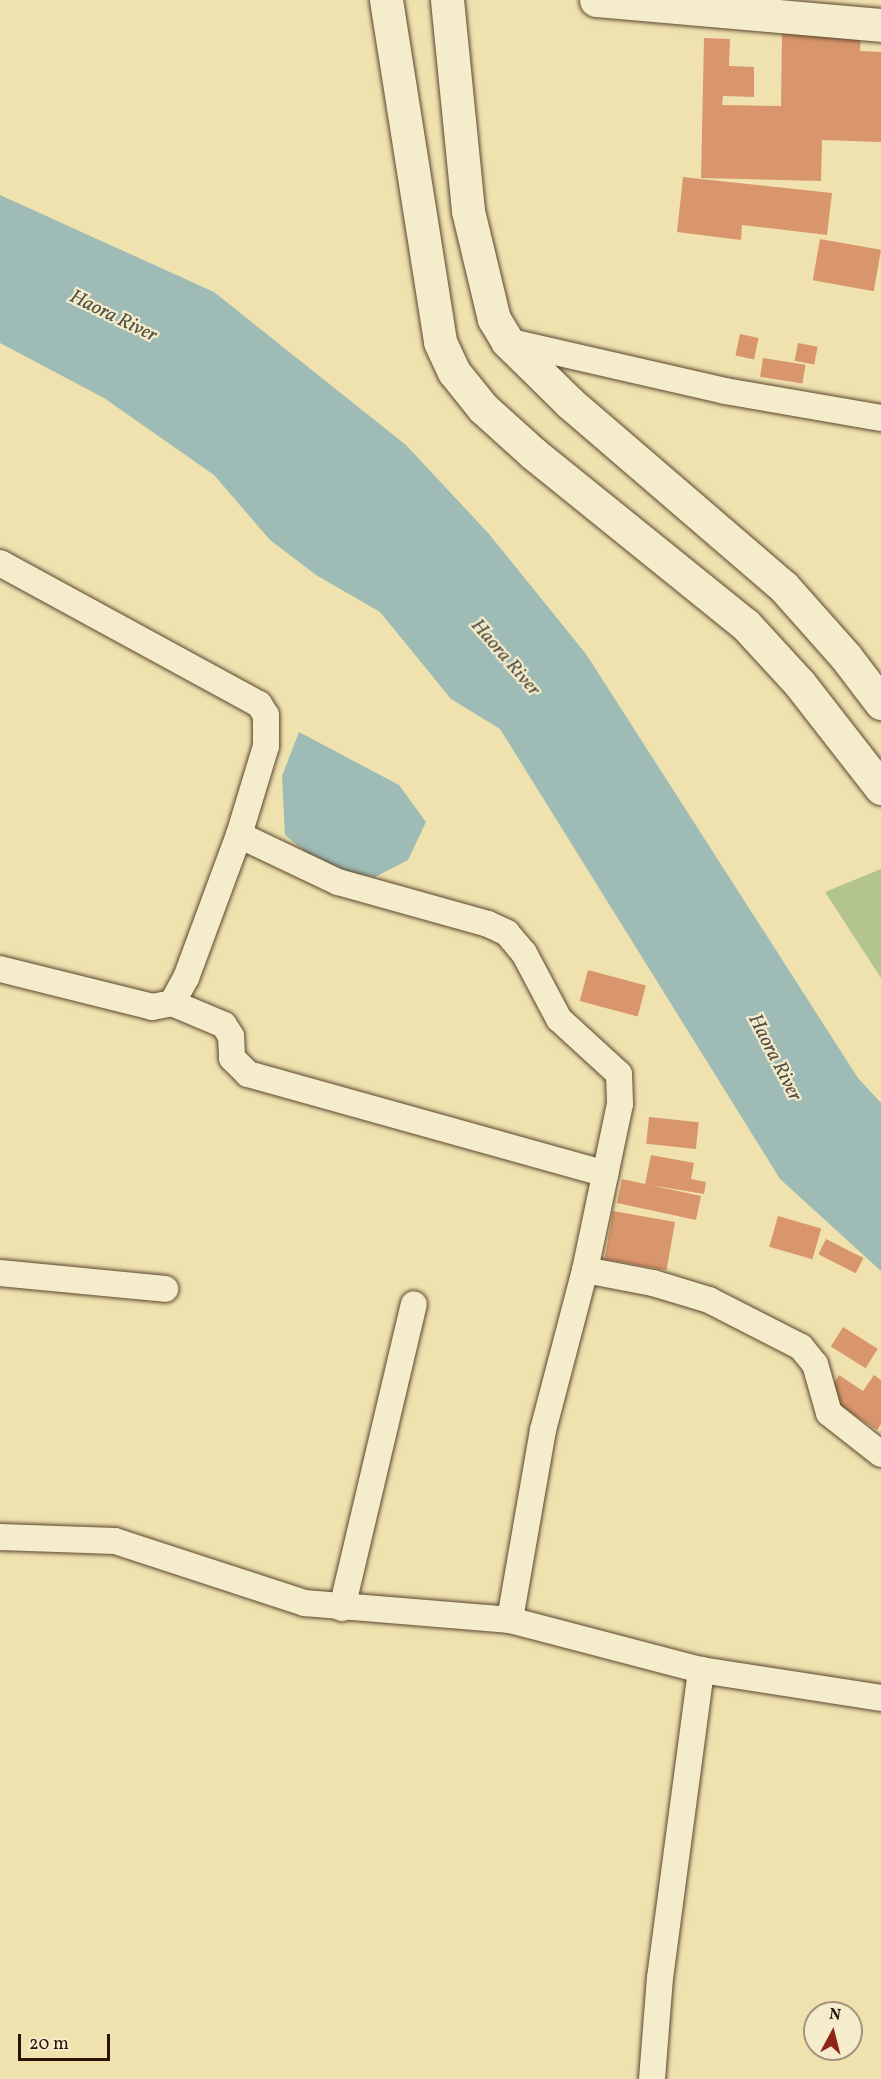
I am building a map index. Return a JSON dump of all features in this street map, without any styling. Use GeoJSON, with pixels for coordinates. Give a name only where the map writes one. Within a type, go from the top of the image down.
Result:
{"type":"FeatureCollection","features":[{"type":"Feature","properties":{"kind":"street"},"geometry":{"type":"LineString","coordinates":[[386,0],[440,342],[454,372],[483,408],[534,454],[745,624],[800,684],[881,788]]}},
{"type":"Feature","properties":{"kind":"street"},"geometry":{"type":"LineString","coordinates":[[447,0],[468,211],[494,319],[507,341],[570,403],[783,586],[881,703]]}},
{"type":"Feature","properties":{"kind":"street"},"geometry":{"type":"LineString","coordinates":[[596,0],[881,25]]}},
{"type":"Feature","properties":{"kind":"street"},"geometry":{"type":"LineString","coordinates":[[507,341],[746,395],[881,418]]}},
{"type":"Feature","properties":{"kind":"street"},"geometry":{"type":"LineString","coordinates":[[0,563],[259,704],[268,721],[266,746],[239,835],[186,978],[172,1004]]}},
{"type":"Feature","properties":{"kind":"street"},"geometry":{"type":"LineString","coordinates":[[239,835],[338,882],[488,924],[507,933],[524,953],[559,1019],[619,1074],[620,1104],[585,1270],[543,1430],[510,1620]]}},
{"type":"Feature","properties":{"kind":"street"},"geometry":{"type":"LineString","coordinates":[[0,969],[152,1007],[172,1004],[224,1025],[231,1036],[232,1058],[248,1074],[605,1174]]}},
{"type":"Feature","properties":{"kind":"street"},"geometry":{"type":"LineString","coordinates":[[585,1270],[653,1283],[709,1300],[801,1347],[815,1364],[829,1413],[881,1454]]}},
{"type":"Feature","properties":{"kind":"street"},"geometry":{"type":"LineString","coordinates":[[0,1273],[165,1289]]}},
{"type":"Feature","properties":{"kind":"street"},"geometry":{"type":"LineString","coordinates":[[342,1608],[414,1304]]}},
{"type":"Feature","properties":{"kind":"street"},"geometry":{"type":"LineString","coordinates":[[0,1537],[115,1540],[305,1603],[342,1608],[510,1620],[701,1670],[881,1698]]}},
{"type":"Feature","properties":{"kind":"street"},"geometry":{"type":"LineString","coordinates":[[652,2079],[660,1978],[701,1670]]}},
{"type":"Feature","properties":{"kind":"green space"},"geometry":{"type":"Polygon","coordinates":[[[881,869],[881,978],[825,892],[881,869]]]}},
{"type":"Feature","properties":{"kind":"water","name":"Haora River"},"geometry":{"type":"Polygon","coordinates":[[[0,195],[214,292],[406,445],[489,534],[586,654],[858,1078],[881,1103],[881,1271],[780,1179],[500,729],[451,699],[380,612],[316,575],[270,540],[214,475],[104,398],[0,343],[0,195]]]}},
{"type":"Feature","properties":{"kind":"water"},"geometry":{"type":"Polygon","coordinates":[[[299,732],[399,785],[426,822],[408,860],[375,877],[324,867],[285,835],[282,776],[299,732]]]}},
{"type":"Feature","properties":{"kind":"building"},"geometry":{"type":"Polygon","coordinates":[[[782,30],[861,31],[860,51],[881,52],[881,142],[822,140],[821,181],[701,178],[704,38],[730,39],[729,66],[754,67],[754,97],[723,96],[722,105],[781,106],[782,30]]]}},
{"type":"Feature","properties":{"kind":"building"},"geometry":{"type":"Polygon","coordinates":[[[683,177],[832,193],[827,235],[742,225],[741,240],[677,232],[683,177]]]}},
{"type":"Feature","properties":{"kind":"building"},"geometry":{"type":"Polygon","coordinates":[[[820,239],[881,250],[874,291],[813,280],[820,239]]]}},
{"type":"Feature","properties":{"kind":"building"},"geometry":{"type":"Polygon","coordinates":[[[740,334],[759,338],[754,359],[735,356],[740,334]]]}},
{"type":"Feature","properties":{"kind":"building"},"geometry":{"type":"Polygon","coordinates":[[[798,343],[818,347],[814,364],[795,361],[798,343]]]}},
{"type":"Feature","properties":{"kind":"building"},"geometry":{"type":"Polygon","coordinates":[[[763,358],[805,365],[802,383],[760,377],[763,358]]]}},
{"type":"Feature","properties":{"kind":"building"},"geometry":{"type":"Polygon","coordinates":[[[588,970],[646,986],[638,1016],[580,1001],[588,970]]]}},
{"type":"Feature","properties":{"kind":"building"},"geometry":{"type":"Polygon","coordinates":[[[649,1117],[699,1122],[696,1149],[646,1144],[649,1117]]]}},
{"type":"Feature","properties":{"kind":"building"},"geometry":{"type":"Polygon","coordinates":[[[651,1155],[694,1163],[691,1179],[706,1182],[704,1194],[650,1185],[701,1196],[696,1220],[617,1203],[622,1179],[645,1184],[651,1155]]]}},
{"type":"Feature","properties":{"kind":"building"},"geometry":{"type":"Polygon","coordinates":[[[613,1211],[675,1222],[667,1270],[604,1259],[613,1211]]]}},
{"type":"Feature","properties":{"kind":"building"},"geometry":{"type":"Polygon","coordinates":[[[778,1216],[821,1228],[812,1259],[769,1247],[778,1216]]]}},
{"type":"Feature","properties":{"kind":"building"},"geometry":{"type":"Polygon","coordinates":[[[826,1239],[863,1258],[856,1273],[818,1254],[826,1239]]]}},
{"type":"Feature","properties":{"kind":"building"},"geometry":{"type":"Polygon","coordinates":[[[843,1327],[878,1349],[866,1368],[831,1347],[843,1327]]]}},
{"type":"Feature","properties":{"kind":"building"},"geometry":{"type":"Polygon","coordinates":[[[839,1375],[863,1391],[874,1375],[881,1380],[881,1424],[877,1430],[825,1396],[839,1375]]]}}]}
